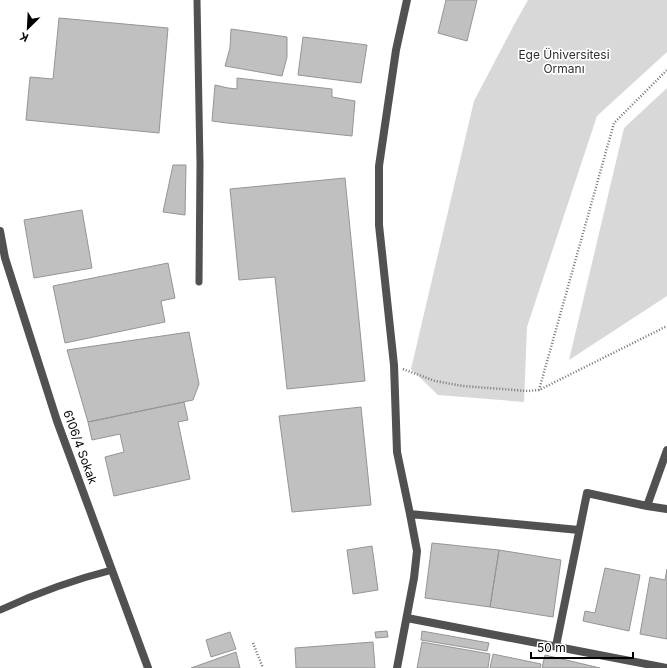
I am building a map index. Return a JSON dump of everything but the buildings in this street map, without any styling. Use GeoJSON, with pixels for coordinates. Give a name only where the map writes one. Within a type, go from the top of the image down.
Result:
{"type":"FeatureCollection","features":[{"type":"Feature","properties":{"kind":"street"},"geometry":{"type":"LineString","coordinates":[[398,668],[414,578],[417,551],[397,452],[394,365],[379,225],[379,166],[396,50],[407,0]]}},
{"type":"Feature","properties":{"kind":"street","name":"6106/4 Sokak"},"geometry":{"type":"LineString","coordinates":[[0,231],[2,258],[57,421],[148,668]]}},
{"type":"Feature","properties":{"kind":"street"},"geometry":{"type":"LineString","coordinates":[[647,506],[667,450]]}},
{"type":"Feature","properties":{"kind":"street"},"geometry":{"type":"LineString","coordinates":[[556,646],[587,493],[667,509]]}},
{"type":"Feature","properties":{"kind":"street"},"geometry":{"type":"LineString","coordinates":[[410,514],[579,530]]}},
{"type":"Feature","properties":{"kind":"street"},"geometry":{"type":"LineString","coordinates":[[407,618],[667,668]]}},
{"type":"Feature","properties":{"kind":"lane"},"geometry":{"type":"LineString","coordinates":[[197,0],[200,164],[199,282]]}},
{"type":"Feature","properties":{"kind":"lane"},"geometry":{"type":"LineString","coordinates":[[0,610],[67,582],[112,570]]}},
{"type":"Feature","properties":{"kind":"path"},"geometry":{"type":"LineString","coordinates":[[539,390],[614,123],[667,70]]}},
{"type":"Feature","properties":{"kind":"path"},"geometry":{"type":"LineString","coordinates":[[394,365],[435,381],[463,386],[528,391],[539,390],[667,326]]}},
{"type":"Feature","properties":{"kind":"path"},"geometry":{"type":"LineString","coordinates":[[254,643],[263,668]]}},
{"type":"Feature","properties":{"kind":"green space","name":"Ege Üniversitesi Ormanı"},"geometry":{"type":"Polygon","coordinates":[[[528,0],[667,0],[667,52],[597,116],[527,327],[524,402],[438,395],[411,369],[474,101],[528,0]]]}},
{"type":"Feature","properties":{"kind":"green space"},"geometry":{"type":"Polygon","coordinates":[[[667,88],[667,296],[569,360],[624,128],[667,88]]]}}]}
